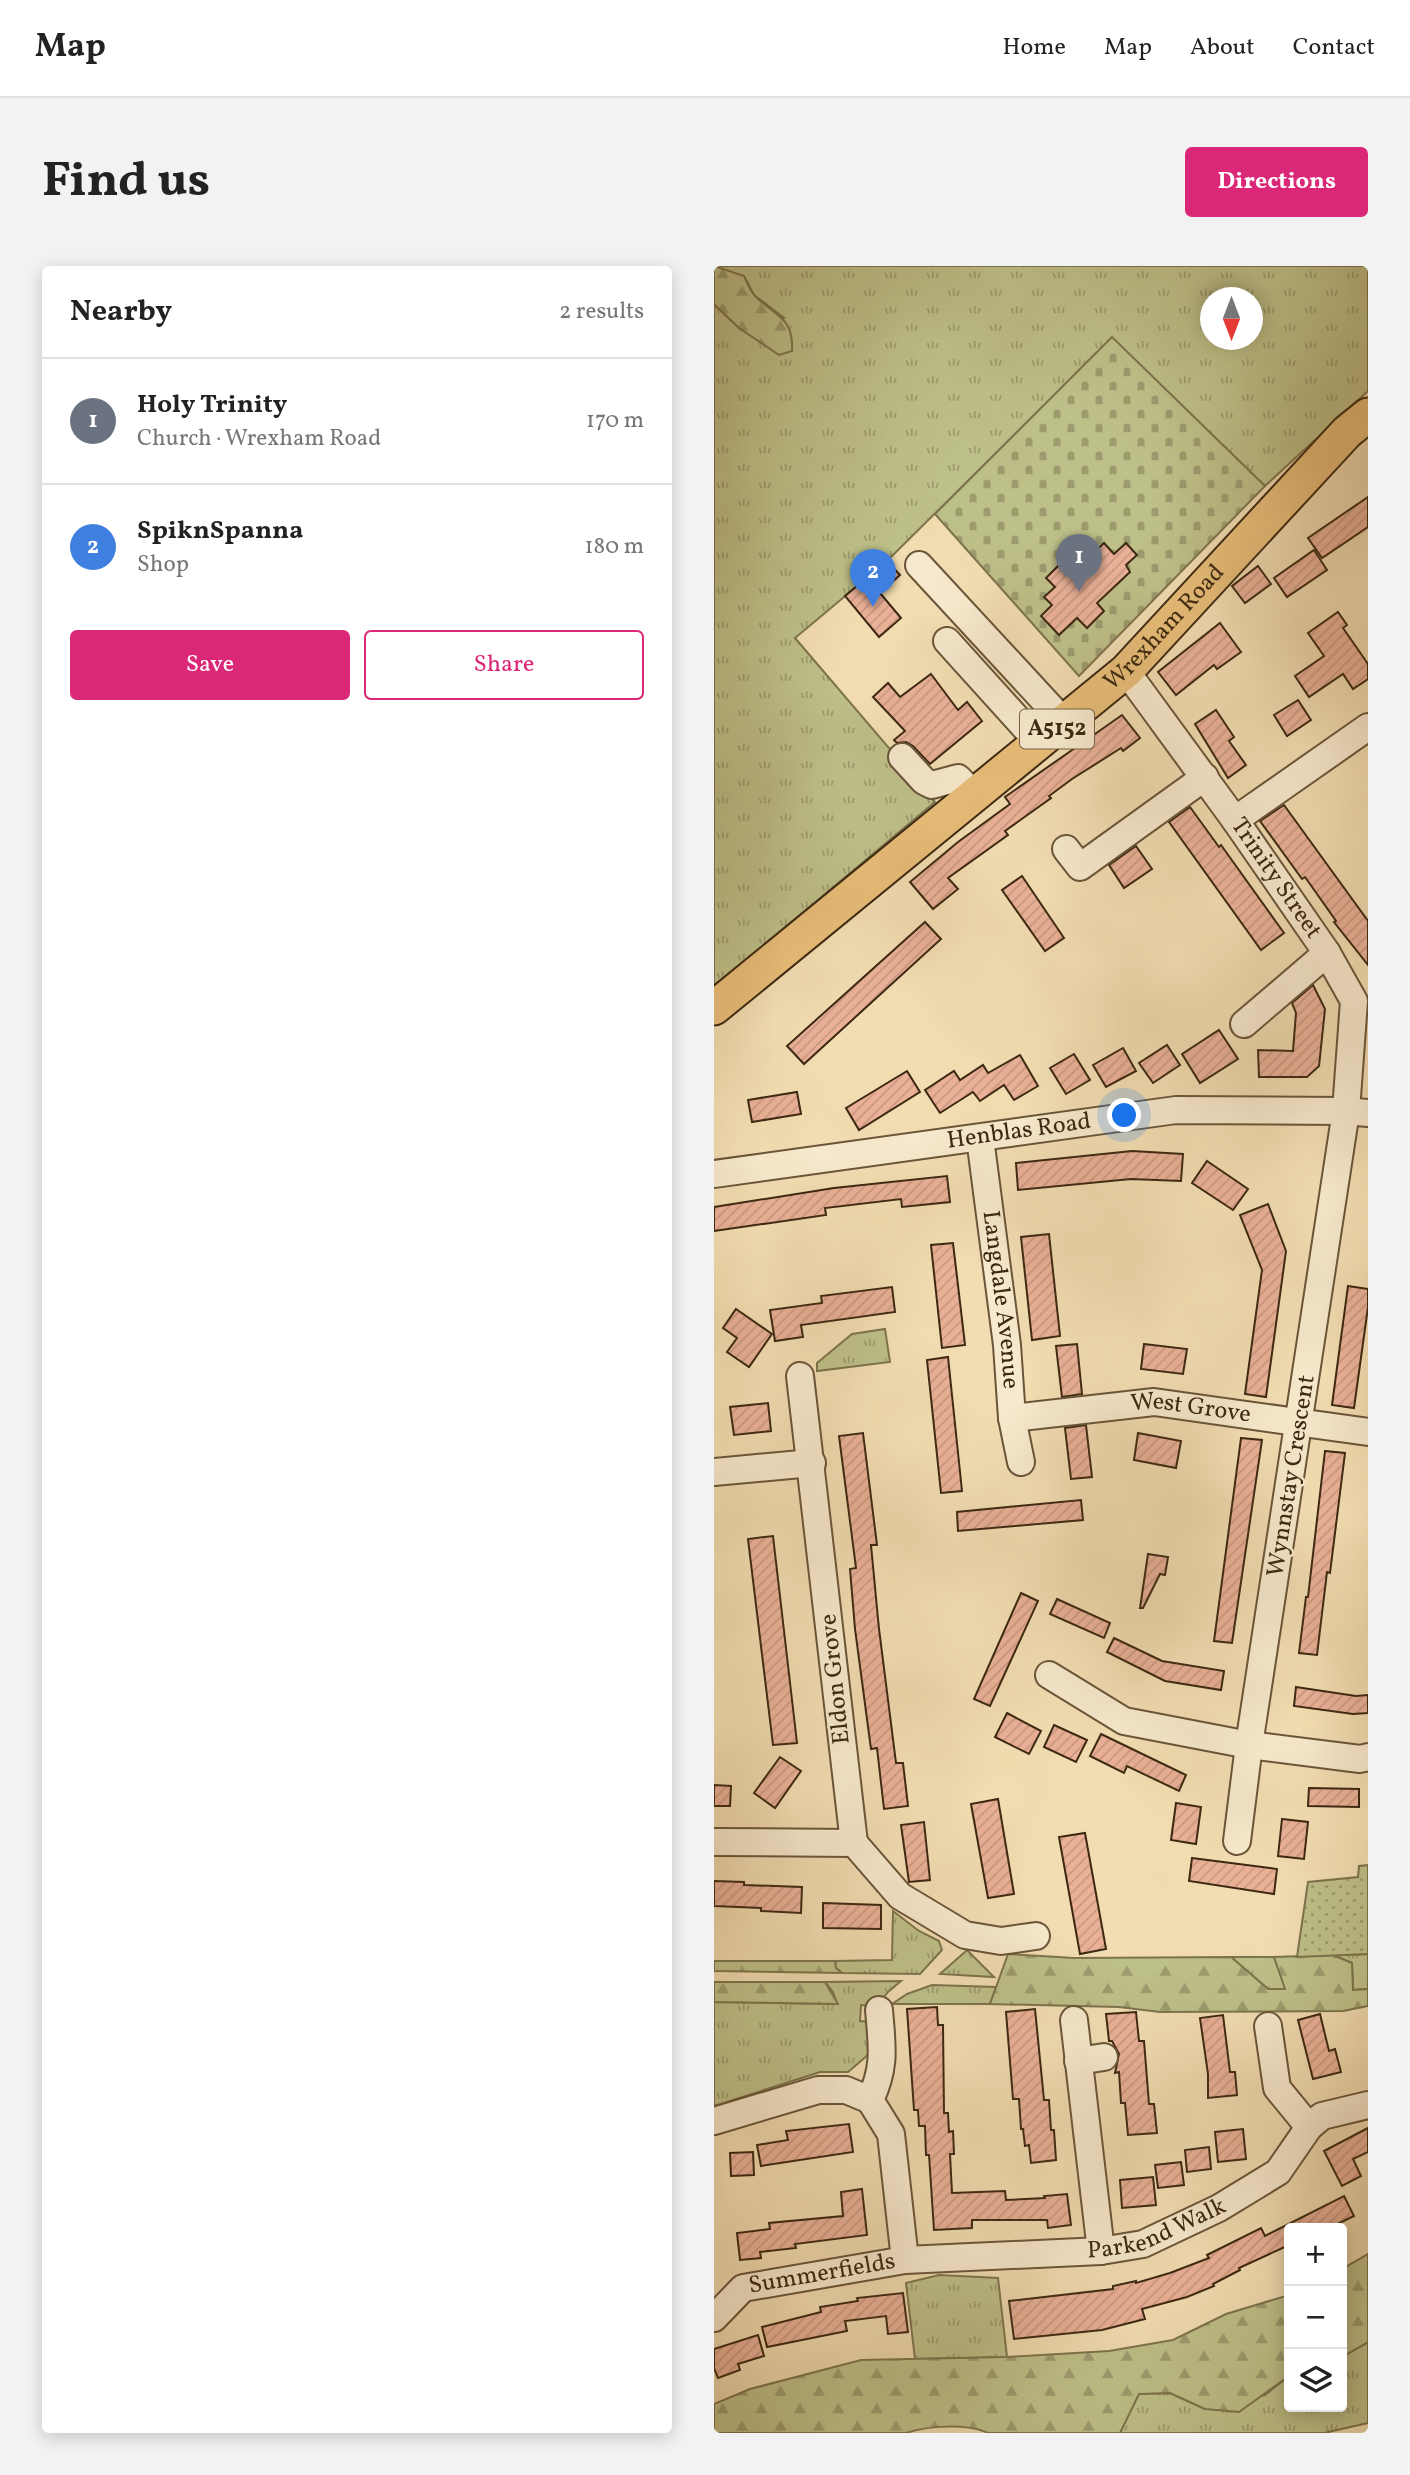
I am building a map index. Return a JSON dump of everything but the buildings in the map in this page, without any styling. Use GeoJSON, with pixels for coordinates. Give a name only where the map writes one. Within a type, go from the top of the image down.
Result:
{"type":"FeatureCollection","features":[{"type":"Feature","properties":{"kind":"main road","name":"Wrexham Road"},"geometry":{"type":"LineString","coordinates":[[714,1008],[1126,671],[1347,432],[1368,415]]}},
{"type":"Feature","properties":{"kind":"street"},"geometry":{"type":"LineString","coordinates":[[919,565],[1065,723]]}},
{"type":"Feature","properties":{"kind":"street"},"geometry":{"type":"LineString","coordinates":[[947,641],[1040,744]]}},
{"type":"Feature","properties":{"kind":"street","name":"Trinity Street"},"geometry":{"type":"LineString","coordinates":[[1126,671],[1205,777],[1327,953],[1361,996],[1357,1112]]}},
{"type":"Feature","properties":{"kind":"street"},"geometry":{"type":"LineString","coordinates":[[1235,820],[1368,727]]}},
{"type":"Feature","properties":{"kind":"street"},"geometry":{"type":"LineString","coordinates":[[902,757],[924,781],[932,785],[958,778],[975,795]]}},
{"type":"Feature","properties":{"kind":"street"},"geometry":{"type":"LineString","coordinates":[[1080,868],[1205,777]]}},
{"type":"Feature","properties":{"kind":"street"},"geometry":{"type":"LineString","coordinates":[[1244,1024],[1327,953]]}},
{"type":"Feature","properties":{"kind":"street","name":"Henblas Road"},"geometry":{"type":"LineString","coordinates":[[714,1174],[1176,1110],[1357,1112]]}},
{"type":"Feature","properties":{"kind":"street","name":"Wynnstay Crescent"},"geometry":{"type":"LineString","coordinates":[[1237,1841],[1300,1423],[1357,1112]]}},
{"type":"Feature","properties":{"kind":"street","name":"Langdale Avenue"},"geometry":{"type":"LineString","coordinates":[[980,1138],[1007,1345],[1012,1418],[1021,1462]]}},
{"type":"Feature","properties":{"kind":"street","name":"Eldon Grove"},"geometry":{"type":"LineString","coordinates":[[800,1376],[854,1843]]}},
{"type":"Feature","properties":{"kind":"street","name":"West Grove"},"geometry":{"type":"LineString","coordinates":[[1012,1418],[1154,1402],[1368,1432]]}},
{"type":"Feature","properties":{"kind":"street"},"geometry":{"type":"LineString","coordinates":[[714,1472],[812,1463]]}},
{"type":"Feature","properties":{"kind":"street"},"geometry":{"type":"LineString","coordinates":[[1049,1675],[1125,1721],[1250,1745],[1360,1759],[1368,1757]]}},
{"type":"Feature","properties":{"kind":"street"},"geometry":{"type":"LineString","coordinates":[[714,1842],[854,1843],[900,1896],[965,1935],[1001,1941],[1036,1936]]}},
{"type":"Feature","properties":{"kind":"street"},"geometry":{"type":"LineString","coordinates":[[714,2121],[818,2090],[846,2090],[870,2100],[879,2081],[883,2058],[879,2010]]}},
{"type":"Feature","properties":{"kind":"street"},"geometry":{"type":"LineString","coordinates":[[1074,2020],[1091,2059],[1101,2251]]}},
{"type":"Feature","properties":{"kind":"street"},"geometry":{"type":"LineString","coordinates":[[1268,2026],[1277,2088],[1309,2127],[1322,2116],[1368,2105]]}},
{"type":"Feature","properties":{"kind":"street","name":"Summerfields"},"geometry":{"type":"LineString","coordinates":[[714,2318],[743,2288],[905,2260],[891,2134],[870,2100]]}},
{"type":"Feature","properties":{"kind":"street","name":"Parkend Walk"},"geometry":{"type":"LineString","coordinates":[[905,2260],[1101,2251],[1143,2244],[1219,2208],[1264,2182],[1289,2160],[1309,2127]]}},
{"type":"Feature","properties":{"kind":"green space"},"geometry":{"type":"Polygon","coordinates":[[[714,266],[744,276],[755,296],[786,324],[792,340],[792,351],[779,355],[739,328],[714,304],[714,266]]]}},
{"type":"Feature","properties":{"kind":"green space"},"geometry":{"type":"Polygon","coordinates":[[[718,266],[1368,266],[1368,391],[1265,486],[1112,338],[887,561],[795,638],[935,802],[714,987],[714,304],[739,328],[784,318],[754,295],[744,276],[718,266]]]}},
{"type":"Feature","properties":{"kind":"green space"},"geometry":{"type":"Polygon","coordinates":[[[1112,337],[1265,486],[1079,676],[935,514],[1112,337]]]}},
{"type":"Feature","properties":{"kind":"green space"},"geometry":{"type":"Polygon","coordinates":[[[885,1329],[890,1362],[817,1371],[817,1363],[852,1334],[885,1329]]]}},
{"type":"Feature","properties":{"kind":"green space"},"geometry":{"type":"Polygon","coordinates":[[[1368,1865],[1368,1954],[1297,1957],[1308,1882],[1358,1877],[1359,1866],[1368,1865]]]}},
{"type":"Feature","properties":{"kind":"green space"},"geometry":{"type":"Polygon","coordinates":[[[893,1911],[919,1931],[939,1941],[942,1950],[920,1974],[842,1973],[836,1968],[835,1961],[892,1960],[893,1911]]]}},
{"type":"Feature","properties":{"kind":"green space"},"geometry":{"type":"Polygon","coordinates":[[[967,1950],[994,1977],[940,1974],[967,1950]]]}},
{"type":"Feature","properties":{"kind":"green space"},"geometry":{"type":"Polygon","coordinates":[[[1008,1954],[1074,1958],[1231,1957],[1268,1989],[1285,1989],[1274,1957],[1333,1955],[1352,1963],[1353,1990],[1368,1989],[1368,2006],[1343,2011],[1160,2012],[1119,2007],[990,2004],[1008,1954]]]}},
{"type":"Feature","properties":{"kind":"green space"},"geometry":{"type":"Polygon","coordinates":[[[1368,1954],[1368,1989],[1353,1990],[1352,1963],[1333,1955],[1368,1954]]]}},
{"type":"Feature","properties":{"kind":"green space"},"geometry":{"type":"Polygon","coordinates":[[[1231,1957],[1274,1957],[1286,1989],[1268,1989],[1231,1957]]]}},
{"type":"Feature","properties":{"kind":"green space"},"geometry":{"type":"Polygon","coordinates":[[[714,1961],[835,1961],[836,1968],[842,1973],[714,1971],[714,1961]]]}},
{"type":"Feature","properties":{"kind":"green space"},"geometry":{"type":"Polygon","coordinates":[[[901,1981],[877,2006],[861,2005],[860,2021],[871,2022],[868,2035],[869,2054],[848,2072],[820,2072],[714,2106],[714,2002],[837,2004],[833,1992],[825,1982],[901,1981]]]}},
{"type":"Feature","properties":{"kind":"green space"},"geometry":{"type":"Polygon","coordinates":[[[714,1982],[825,1982],[838,2004],[714,2002],[714,1982]]]}},
{"type":"Feature","properties":{"kind":"green space"},"geometry":{"type":"Polygon","coordinates":[[[932,1985],[996,1987],[990,2004],[892,2004],[907,1994],[932,1985]]]}},
{"type":"Feature","properties":{"kind":"green space"},"geometry":{"type":"Polygon","coordinates":[[[1368,2254],[1368,2342],[1347,2354],[1347,2286],[1347,2266],[1368,2254]]]}},
{"type":"Feature","properties":{"kind":"green space"},"geometry":{"type":"Polygon","coordinates":[[[939,2275],[998,2278],[1007,2357],[915,2359],[906,2283],[939,2275]]]}},
{"type":"Feature","properties":{"kind":"green space"},"geometry":{"type":"Polygon","coordinates":[[[1284,2297],[1284,2380],[1239,2412],[1205,2409],[1170,2393],[1139,2394],[1120,2433],[988,2433],[969,2428],[947,2427],[906,2433],[714,2433],[714,2404],[750,2389],[861,2360],[1007,2357],[1109,2351],[1173,2340],[1226,2314],[1284,2297]]]}},
{"type":"Feature","properties":{"kind":"green space"},"geometry":{"type":"Polygon","coordinates":[[[1368,2342],[1368,2423],[1324,2433],[1120,2433],[1138,2394],[1170,2393],[1205,2409],[1265,2395],[1284,2380],[1284,2412],[1347,2412],[1347,2354],[1368,2342]]]}},
{"type":"Feature","properties":{"kind":"place","name":"Holy Trinity"},"geometry":{"type":"Point","coordinates":[1079,592]}},
{"type":"Feature","properties":{"kind":"place","name":"SpiknSpanna"},"geometry":{"type":"Point","coordinates":[873,607]}}]}
